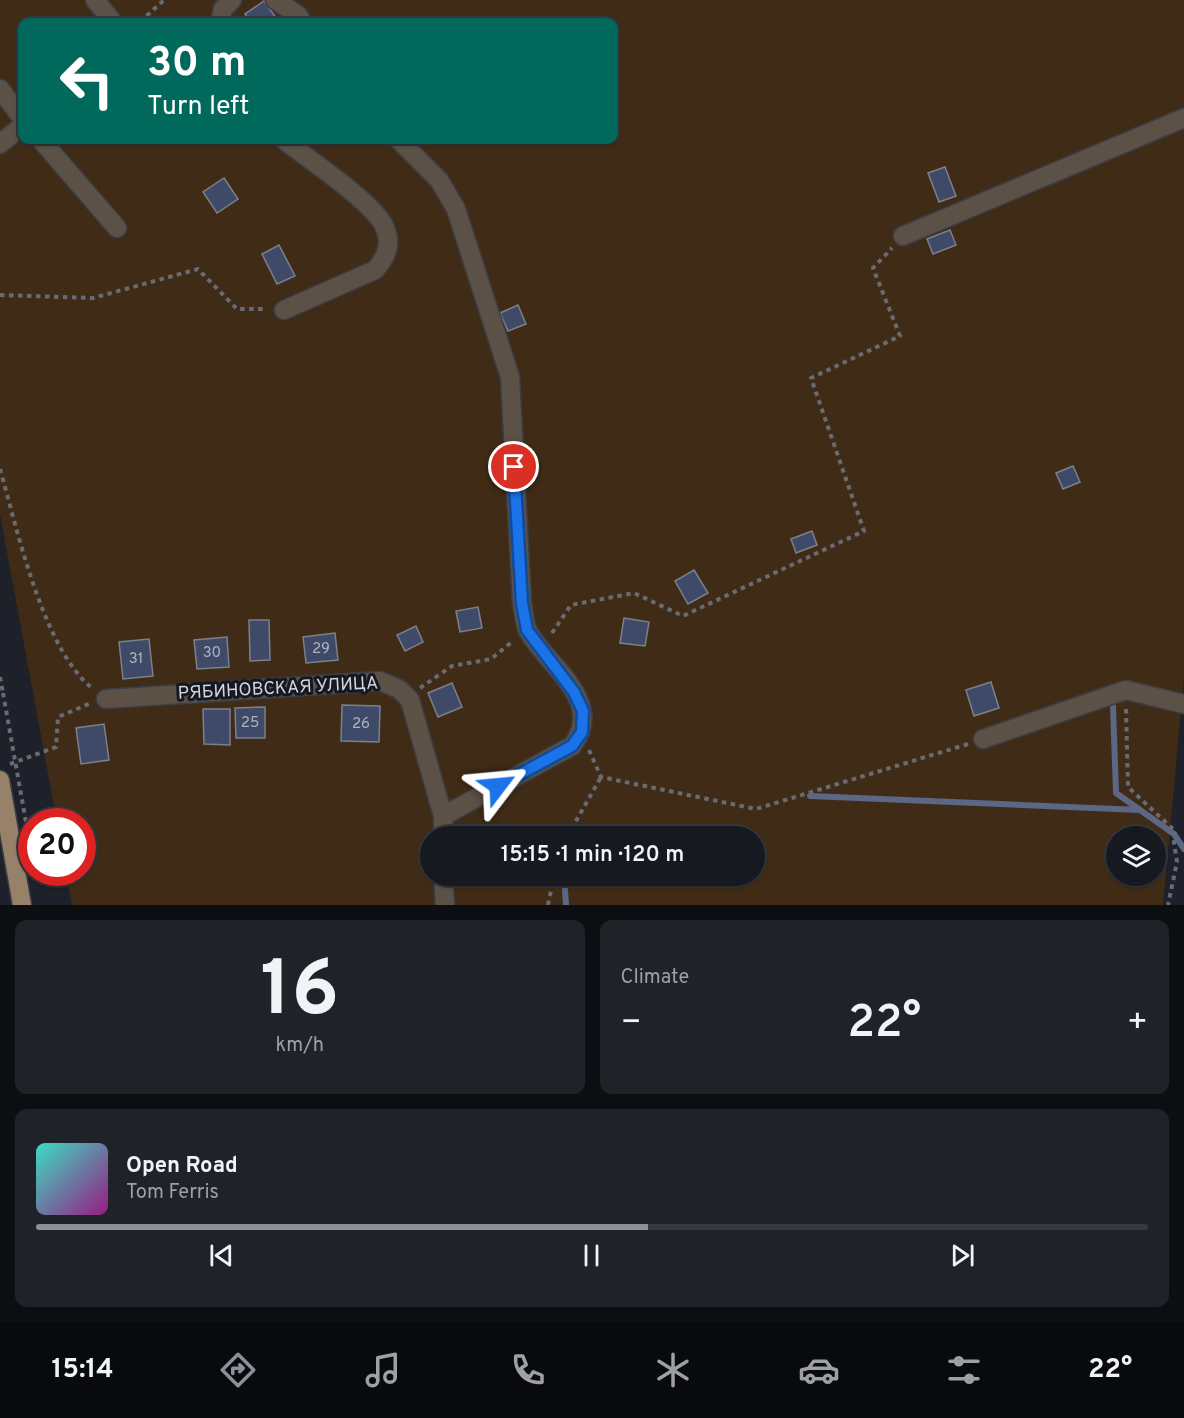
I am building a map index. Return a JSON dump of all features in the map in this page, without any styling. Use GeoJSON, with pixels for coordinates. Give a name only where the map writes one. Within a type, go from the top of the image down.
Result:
{"type":"FeatureCollection","features":[{"type":"Feature","properties":{"kind":"main road"},"geometry":{"type":"LineString","coordinates":[[0,780],[22,905]]}},
{"type":"Feature","properties":{"kind":"street"},"geometry":{"type":"LineString","coordinates":[[95,0],[110,18]]}},
{"type":"Feature","properties":{"kind":"street"},"geometry":{"type":"LineString","coordinates":[[221,18],[223,9],[232,0]]}},
{"type":"Feature","properties":{"kind":"street"},"geometry":{"type":"LineString","coordinates":[[275,0],[300,18]]}},
{"type":"Feature","properties":{"kind":"street"},"geometry":{"type":"LineString","coordinates":[[0,89],[18,113]]}},
{"type":"Feature","properties":{"kind":"street"},"geometry":{"type":"LineString","coordinates":[[903,236],[1184,118]]}},
{"type":"Feature","properties":{"kind":"street"},"geometry":{"type":"LineString","coordinates":[[0,144],[18,129]]}},
{"type":"Feature","properties":{"kind":"street"},"geometry":{"type":"LineString","coordinates":[[44,144],[117,228]]}},
{"type":"Feature","properties":{"kind":"street"},"geometry":{"type":"LineString","coordinates":[[284,310],[375,270],[386,258],[388,244],[385,227],[372,210],[289,144]]}},
{"type":"Feature","properties":{"kind":"street"},"geometry":{"type":"LineString","coordinates":[[403,144],[439,180],[456,209],[510,377],[522,603],[527,630],[574,692],[583,711],[582,732],[572,746],[443,816]]}},
{"type":"Feature","properties":{"kind":"street","name":"РЯБИНОВСКАЯ УЛИЦА"},"geometry":{"type":"LineString","coordinates":[[106,699],[380,681],[399,689],[410,700]]}},
{"type":"Feature","properties":{"kind":"street"},"geometry":{"type":"LineString","coordinates":[[983,739],[1126,690],[1184,704]]}},
{"type":"Feature","properties":{"kind":"street"},"geometry":{"type":"LineString","coordinates":[[410,700],[443,816],[443,826]]}},
{"type":"Feature","properties":{"kind":"street"},"geometry":{"type":"LineString","coordinates":[[444,886],[445,905]]}},
{"type":"Feature","properties":{"kind":"path"},"geometry":{"type":"LineString","coordinates":[[144,18],[164,0]]}},
{"type":"Feature","properties":{"kind":"path"},"geometry":{"type":"LineString","coordinates":[[542,649],[571,605],[634,593],[683,616],[864,531],[811,378],[900,336],[873,268],[903,236]]}},
{"type":"Feature","properties":{"kind":"path"},"geometry":{"type":"LineString","coordinates":[[0,295],[93,298],[198,269],[237,309],[284,310]]}},
{"type":"Feature","properties":{"kind":"path"},"geometry":{"type":"LineString","coordinates":[[0,470],[43,614],[81,679],[106,699]]}},
{"type":"Feature","properties":{"kind":"path"},"geometry":{"type":"LineString","coordinates":[[410,700],[426,682],[452,666],[490,659],[527,630]]}},
{"type":"Feature","properties":{"kind":"path"},"geometry":{"type":"LineString","coordinates":[[0,677],[23,808]]}},
{"type":"Feature","properties":{"kind":"path"},"geometry":{"type":"LineString","coordinates":[[1126,690],[1128,787],[1174,834],[1177,862],[1168,905]]}},
{"type":"Feature","properties":{"kind":"path"},"geometry":{"type":"LineString","coordinates":[[0,767],[56,747],[58,717],[82,705],[106,699]]}},
{"type":"Feature","properties":{"kind":"path"},"geometry":{"type":"LineString","coordinates":[[582,732],[601,777]]}},
{"type":"Feature","properties":{"kind":"path"},"geometry":{"type":"LineString","coordinates":[[601,777],[756,809],[983,739]]}},
{"type":"Feature","properties":{"kind":"path"},"geometry":{"type":"LineString","coordinates":[[573,826],[601,777]]}},
{"type":"Feature","properties":{"kind":"path"},"geometry":{"type":"LineString","coordinates":[[548,905],[552,886]]}},
{"type":"Feature","properties":{"kind":"shaded area"},"geometry":{"type":"Polygon","coordinates":[[[0,0],[1184,0],[1184,678],[1166,873],[1166,826],[1106,826],[1106,886],[1165,886],[1163,905],[72,905],[68,886],[96,886],[96,808],[54,808],[0,514],[0,0]]]}},
{"type":"Feature","properties":{"kind":"building"},"geometry":{"type":"Polygon","coordinates":[[[264,1],[276,18],[248,18],[245,14],[264,1]]]}},
{"type":"Feature","properties":{"kind":"building"},"geometry":{"type":"Polygon","coordinates":[[[945,167],[956,196],[939,202],[928,173],[945,167]]]}},
{"type":"Feature","properties":{"kind":"building"},"geometry":{"type":"Polygon","coordinates":[[[224,178],[238,199],[217,213],[203,192],[224,178]]]}},
{"type":"Feature","properties":{"kind":"building"},"geometry":{"type":"Polygon","coordinates":[[[950,230],[956,245],[933,254],[927,239],[950,230]]]}},
{"type":"Feature","properties":{"kind":"building"},"geometry":{"type":"Polygon","coordinates":[[[279,245],[295,276],[277,284],[262,254],[279,245]]]}},
{"type":"Feature","properties":{"kind":"building"},"geometry":{"type":"Polygon","coordinates":[[[518,305],[526,324],[508,331],[500,313],[518,305]]]}},
{"type":"Feature","properties":{"kind":"building"},"geometry":{"type":"Polygon","coordinates":[[[1073,466],[1080,482],[1063,489],[1056,473],[1073,466]]]}},
{"type":"Feature","properties":{"kind":"building"},"geometry":{"type":"Polygon","coordinates":[[[812,531],[817,545],[796,553],[791,539],[812,531]]]}},
{"type":"Feature","properties":{"kind":"building"},"geometry":{"type":"Polygon","coordinates":[[[694,570],[708,593],[688,604],[675,581],[694,570]]]}},
{"type":"Feature","properties":{"kind":"building"},"geometry":{"type":"Polygon","coordinates":[[[478,607],[482,628],[460,632],[456,611],[478,607]]]}},
{"type":"Feature","properties":{"kind":"building"},"geometry":{"type":"Polygon","coordinates":[[[624,618],[649,622],[645,646],[620,643],[624,618]]]}},
{"type":"Feature","properties":{"kind":"building"},"geometry":{"type":"Polygon","coordinates":[[[249,620],[269,620],[270,660],[250,661],[249,620]]]}},
{"type":"Feature","properties":{"kind":"building"},"geometry":{"type":"Polygon","coordinates":[[[416,626],[423,642],[405,651],[397,635],[416,626]]]}},
{"type":"Feature","properties":{"kind":"building"},"geometry":{"type":"Polygon","coordinates":[[[335,633],[338,660],[306,663],[303,637],[335,633]]]}},
{"type":"Feature","properties":{"kind":"building"},"geometry":{"type":"Polygon","coordinates":[[[227,637],[229,667],[197,669],[194,640],[227,637]]]}},
{"type":"Feature","properties":{"kind":"building"},"geometry":{"type":"Polygon","coordinates":[[[149,639],[153,676],[123,679],[119,642],[149,639]]]}},
{"type":"Feature","properties":{"kind":"building"},"geometry":{"type":"Polygon","coordinates":[[[991,682],[999,708],[974,716],[966,690],[991,682]]]}},
{"type":"Feature","properties":{"kind":"building"},"geometry":{"type":"Polygon","coordinates":[[[452,683],[462,707],[438,717],[428,693],[452,683]]]}},
{"type":"Feature","properties":{"kind":"building"},"geometry":{"type":"Polygon","coordinates":[[[342,705],[380,706],[379,742],[341,741],[342,705]]]}},
{"type":"Feature","properties":{"kind":"building"},"geometry":{"type":"Polygon","coordinates":[[[265,707],[265,738],[236,738],[235,708],[265,707]]]}},
{"type":"Feature","properties":{"kind":"building"},"geometry":{"type":"Polygon","coordinates":[[[203,709],[230,709],[230,745],[204,744],[203,709]]]}},
{"type":"Feature","properties":{"kind":"building"},"geometry":{"type":"Polygon","coordinates":[[[104,724],[109,760],[81,764],[76,728],[104,724]]]}},
{"type":"Feature","properties":{"kind":"waterway"},"geometry":{"type":"LineString","coordinates":[[1113,706],[1116,793],[1174,834],[1184,849]]}},
{"type":"Feature","properties":{"kind":"waterway"},"geometry":{"type":"LineString","coordinates":[[810,796],[1140,810]]}},
{"type":"Feature","properties":{"kind":"waterway"},"geometry":{"type":"LineString","coordinates":[[565,886],[566,905]]}},
{"type":"Feature","properties":{"kind":"route"},"geometry":{"type":"LineString","coordinates":[[498,786],[572,746],[582,732],[583,711],[574,692],[527,630],[522,603],[514,467]]}}]}
